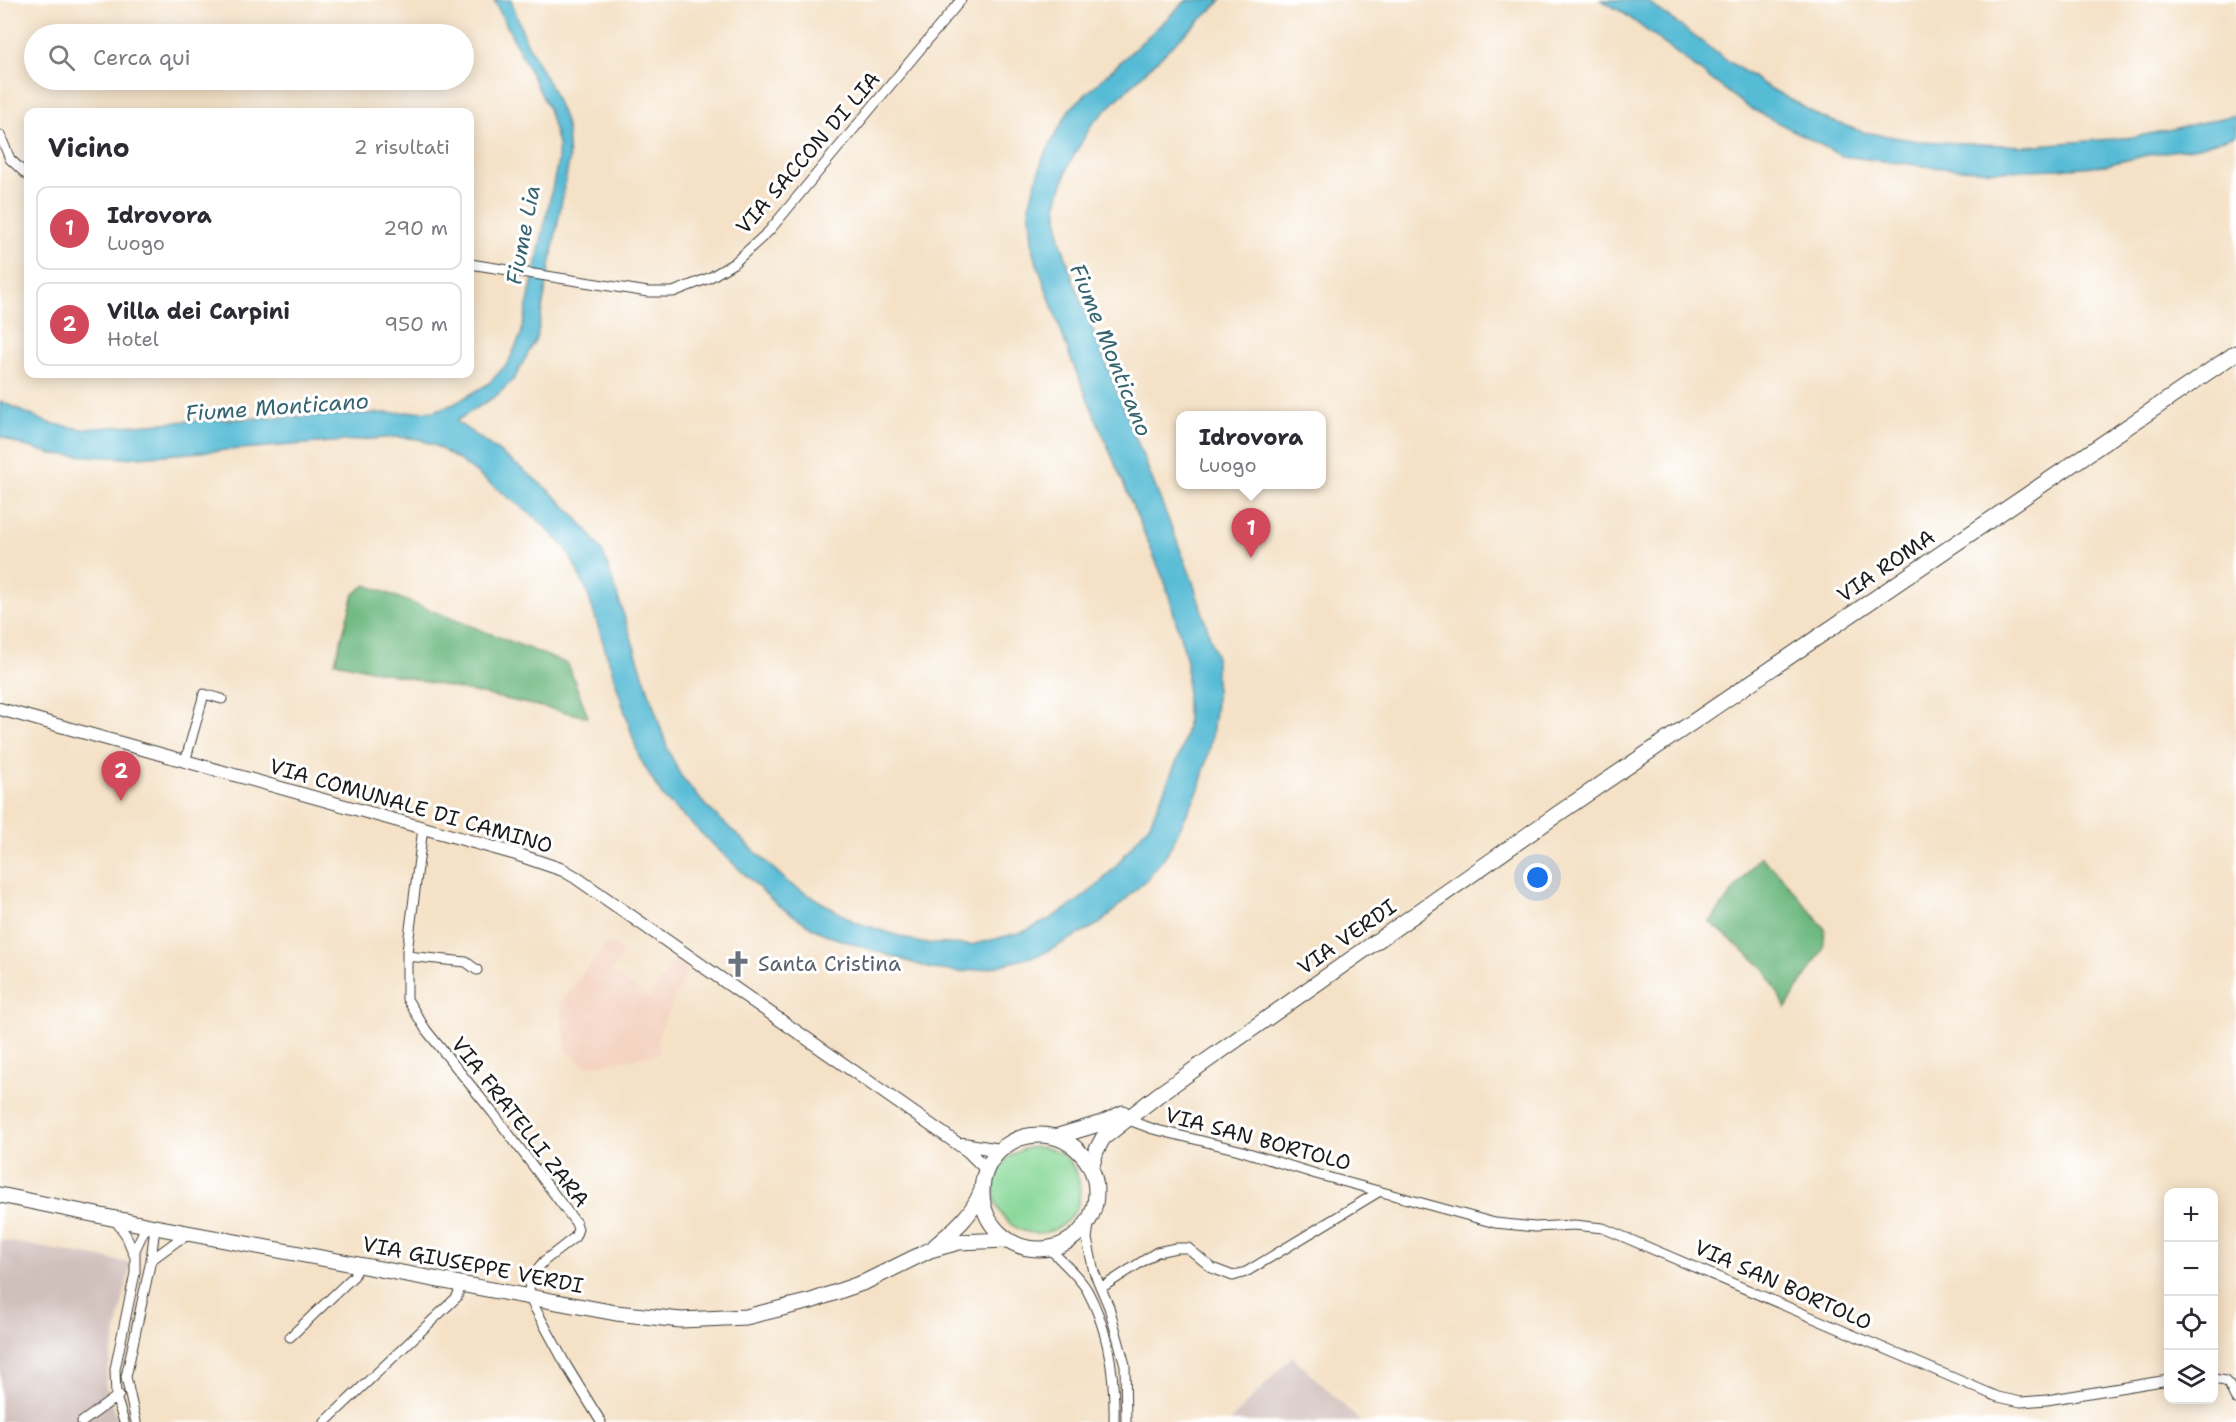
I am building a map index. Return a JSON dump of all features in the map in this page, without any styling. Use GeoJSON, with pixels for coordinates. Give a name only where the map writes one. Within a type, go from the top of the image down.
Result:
{"type":"FeatureCollection","features":[{"type":"Feature","properties":{"kind":"main road","name":"VIA ROMA"},"geometry":{"type":"LineString","coordinates":[[1559,813],[2236,353]]}},
{"type":"Feature","properties":{"kind":"main road","name":"VIA VERDI"},"geometry":{"type":"LineString","coordinates":[[1158,1095],[1559,813]]}},
{"type":"Feature","properties":{"kind":"main road"},"geometry":{"type":"LineString","coordinates":[[1091,1169],[1096,1151],[1103,1138],[1158,1095]]}},
{"type":"Feature","properties":{"kind":"main road"},"geometry":{"type":"LineString","coordinates":[[1055,1137],[1102,1123],[1158,1095]]}},
{"type":"Feature","properties":{"kind":"main road"},"geometry":{"type":"LineString","coordinates":[[930,1250],[969,1215],[976,1204],[986,1169],[1000,1150],[1026,1136],[1055,1137],[1070,1144],[1083,1155],[1091,1169],[1095,1185],[1095,1202],[1090,1217],[1080,1232],[1066,1243],[1034,1249],[1006,1240],[992,1226],[984,1209],[981,1189]]}},
{"type":"Feature","properties":{"kind":"main road","name":"VIA GIUSEPPE VERDI"},"geometry":{"type":"LineString","coordinates":[[0,1195],[151,1226],[616,1313],[681,1320],[746,1317],[812,1301],[854,1286],[930,1250]]}},
{"type":"Feature","properties":{"kind":"main road"},"geometry":{"type":"LineString","coordinates":[[930,1250],[959,1242],[1006,1240]]}},
{"type":"Feature","properties":{"kind":"street","name":"VIA SACCON DI LIA"},"geometry":{"type":"LineString","coordinates":[[474,265],[648,292],[673,292],[709,278],[734,263],[780,219],[961,0]]}},
{"type":"Feature","properties":{"kind":"street"},"geometry":{"type":"LineString","coordinates":[[0,135],[10,159],[24,172]]}},
{"type":"Feature","properties":{"kind":"street"},"geometry":{"type":"LineString","coordinates":[[185,762],[204,694],[222,699]]}},
{"type":"Feature","properties":{"kind":"street","name":"VIA COMUNALE DI CAMINO"},"geometry":{"type":"LineString","coordinates":[[0,710],[516,854],[563,870],[953,1140],[977,1158],[986,1169]]}},
{"type":"Feature","properties":{"kind":"street","name":"VIA FRATELLI ZARA"},"geometry":{"type":"LineString","coordinates":[[423,828],[407,956],[407,999],[426,1030],[569,1212],[578,1229],[575,1238],[544,1261],[530,1278],[529,1297]]}},
{"type":"Feature","properties":{"kind":"street"},"geometry":{"type":"LineString","coordinates":[[407,956],[466,962],[477,970]]}},
{"type":"Feature","properties":{"kind":"street","name":"VIA SAN BORTOLO"},"geometry":{"type":"LineString","coordinates":[[1126,1119],[1495,1223],[1535,1227],[1574,1225],[1603,1228],[1998,1397],[2021,1402],[2047,1400],[2164,1381]]}},
{"type":"Feature","properties":{"kind":"street","name":"VIA COMUNALE DI CAMINO"},"geometry":{"type":"LineString","coordinates":[[953,1140],[969,1146],[1000,1150]]}},
{"type":"Feature","properties":{"kind":"street","name":"VIA SAN BORTOLO"},"geometry":{"type":"LineString","coordinates":[[1101,1288],[1157,1252],[1176,1248],[1188,1248],[1223,1274],[1233,1276],[1239,1274],[1380,1191]]}},
{"type":"Feature","properties":{"kind":"street"},"geometry":{"type":"LineString","coordinates":[[1090,1217],[1087,1239],[1094,1272],[1109,1306],[1125,1365],[1126,1422]]}},
{"type":"Feature","properties":{"kind":"street"},"geometry":{"type":"LineString","coordinates":[[112,1218],[126,1235],[135,1257]]}},
{"type":"Feature","properties":{"kind":"street"},"geometry":{"type":"LineString","coordinates":[[124,1422],[116,1397],[115,1369],[135,1273],[138,1244],[151,1226]]}},
{"type":"Feature","properties":{"kind":"street"},"geometry":{"type":"LineString","coordinates":[[136,1422],[126,1377],[127,1364],[152,1260],[151,1226]]}},
{"type":"Feature","properties":{"kind":"street"},"geometry":{"type":"LineString","coordinates":[[152,1260],[177,1241],[193,1234]]}},
{"type":"Feature","properties":{"kind":"street"},"geometry":{"type":"LineString","coordinates":[[1049,1248],[1086,1289],[1105,1335],[1115,1394],[1114,1422]]}},
{"type":"Feature","properties":{"kind":"street"},"geometry":{"type":"LineString","coordinates":[[290,1337],[354,1276],[357,1264]]}},
{"type":"Feature","properties":{"kind":"street"},"geometry":{"type":"LineString","coordinates":[[325,1422],[457,1297],[461,1284]]}},
{"type":"Feature","properties":{"kind":"street"},"geometry":{"type":"LineString","coordinates":[[529,1297],[566,1365],[601,1422]]}},
{"type":"Feature","properties":{"kind":"street"},"geometry":{"type":"LineString","coordinates":[[2218,1380],[2233,1383],[2236,1399]]}},
{"type":"Feature","properties":{"kind":"street"},"geometry":{"type":"LineString","coordinates":[[82,1422],[127,1389]]}},
{"type":"Feature","properties":{"kind":"shaded area"},"geometry":{"type":"Polygon","coordinates":[[[608,942],[624,953],[612,972],[649,998],[676,958],[689,966],[657,1038],[660,1054],[587,1066],[566,1051],[561,1002],[608,942]]]}},
{"type":"Feature","properties":{"kind":"shaded area"},"geometry":{"type":"Polygon","coordinates":[[[0,1240],[131,1263],[105,1383],[118,1422],[0,1422],[0,1240]]]}},
{"type":"Feature","properties":{"kind":"shaded area"},"geometry":{"type":"Polygon","coordinates":[[[1292,1356],[1361,1422],[1229,1422],[1292,1356]]]}},
{"type":"Feature","properties":{"kind":"green space"},"geometry":{"type":"Polygon","coordinates":[[[366,585],[568,664],[588,717],[335,662],[354,594],[366,585]]]}},
{"type":"Feature","properties":{"kind":"green space"},"geometry":{"type":"Polygon","coordinates":[[[1760,856],[1782,877],[1825,929],[1823,949],[1786,1008],[1764,968],[1710,922],[1760,856]]]}},
{"type":"Feature","properties":{"kind":"green space"},"geometry":{"type":"Polygon","coordinates":[[[1037,1147],[1054,1150],[1068,1159],[1077,1173],[1080,1190],[1077,1207],[1068,1221],[1054,1230],[1037,1233],[1020,1230],[1006,1221],[997,1207],[994,1190],[997,1173],[1006,1159],[1020,1150],[1037,1147]]]}},
{"type":"Feature","properties":{"kind":"water"},"geometry":{"type":"Polygon","coordinates":[[[494,0],[511,0],[526,41],[552,89],[563,116],[567,129],[569,161],[537,337],[514,379],[496,396],[456,421],[517,465],[556,497],[590,534],[604,555],[668,750],[681,776],[705,805],[790,884],[855,922],[921,943],[971,945],[1023,932],[1071,906],[1097,886],[1150,823],[1182,749],[1187,727],[1187,661],[1166,585],[1071,359],[1033,252],[1029,205],[1043,158],[1069,110],[1187,0],[1222,0],[1092,124],[1068,166],[1057,203],[1060,239],[1074,283],[1192,579],[1216,656],[1216,703],[1211,743],[1199,789],[1168,852],[1148,878],[1101,923],[1042,954],[990,968],[960,972],[932,969],[832,937],[816,930],[776,904],[663,797],[639,757],[587,591],[566,548],[537,519],[459,460],[436,446],[419,439],[397,437],[125,458],[52,454],[0,436],[0,401],[48,423],[83,429],[188,421],[434,411],[454,404],[488,384],[508,363],[521,335],[558,161],[558,144],[548,108],[494,0]]]}},
{"type":"Feature","properties":{"kind":"water"},"geometry":{"type":"Polygon","coordinates":[[[1601,0],[1646,0],[1726,60],[1768,87],[1821,117],[1863,132],[1918,141],[2025,146],[2135,137],[2236,115],[2236,135],[2199,147],[2152,154],[2106,165],[2059,169],[1998,171],[1941,168],[1842,156],[1748,107],[1622,12],[1601,0]]]}},
{"type":"Feature","properties":{"kind":"place","name":"Idrovora"},"geometry":{"type":"Point","coordinates":[1251,558]}},
{"type":"Feature","properties":{"kind":"place","name":"Villa dei Carpini"},"geometry":{"type":"Point","coordinates":[121,801]}},
{"type":"Feature","properties":{"kind":"place","name":"Santa Cristina"},"geometry":{"type":"Point","coordinates":[738,964]}},
{"type":"Feature","properties":{"kind":"water label","name":"Fiume Lia"},"geometry":{"type":"Point","coordinates":[523,235]}},
{"type":"Feature","properties":{"kind":"water label","name":"Fiume Monticano"},"geometry":{"type":"Point","coordinates":[1111,350]}},
{"type":"Feature","properties":{"kind":"water label","name":"Fiume Monticano"},"geometry":{"type":"Point","coordinates":[277,407]}}]}
